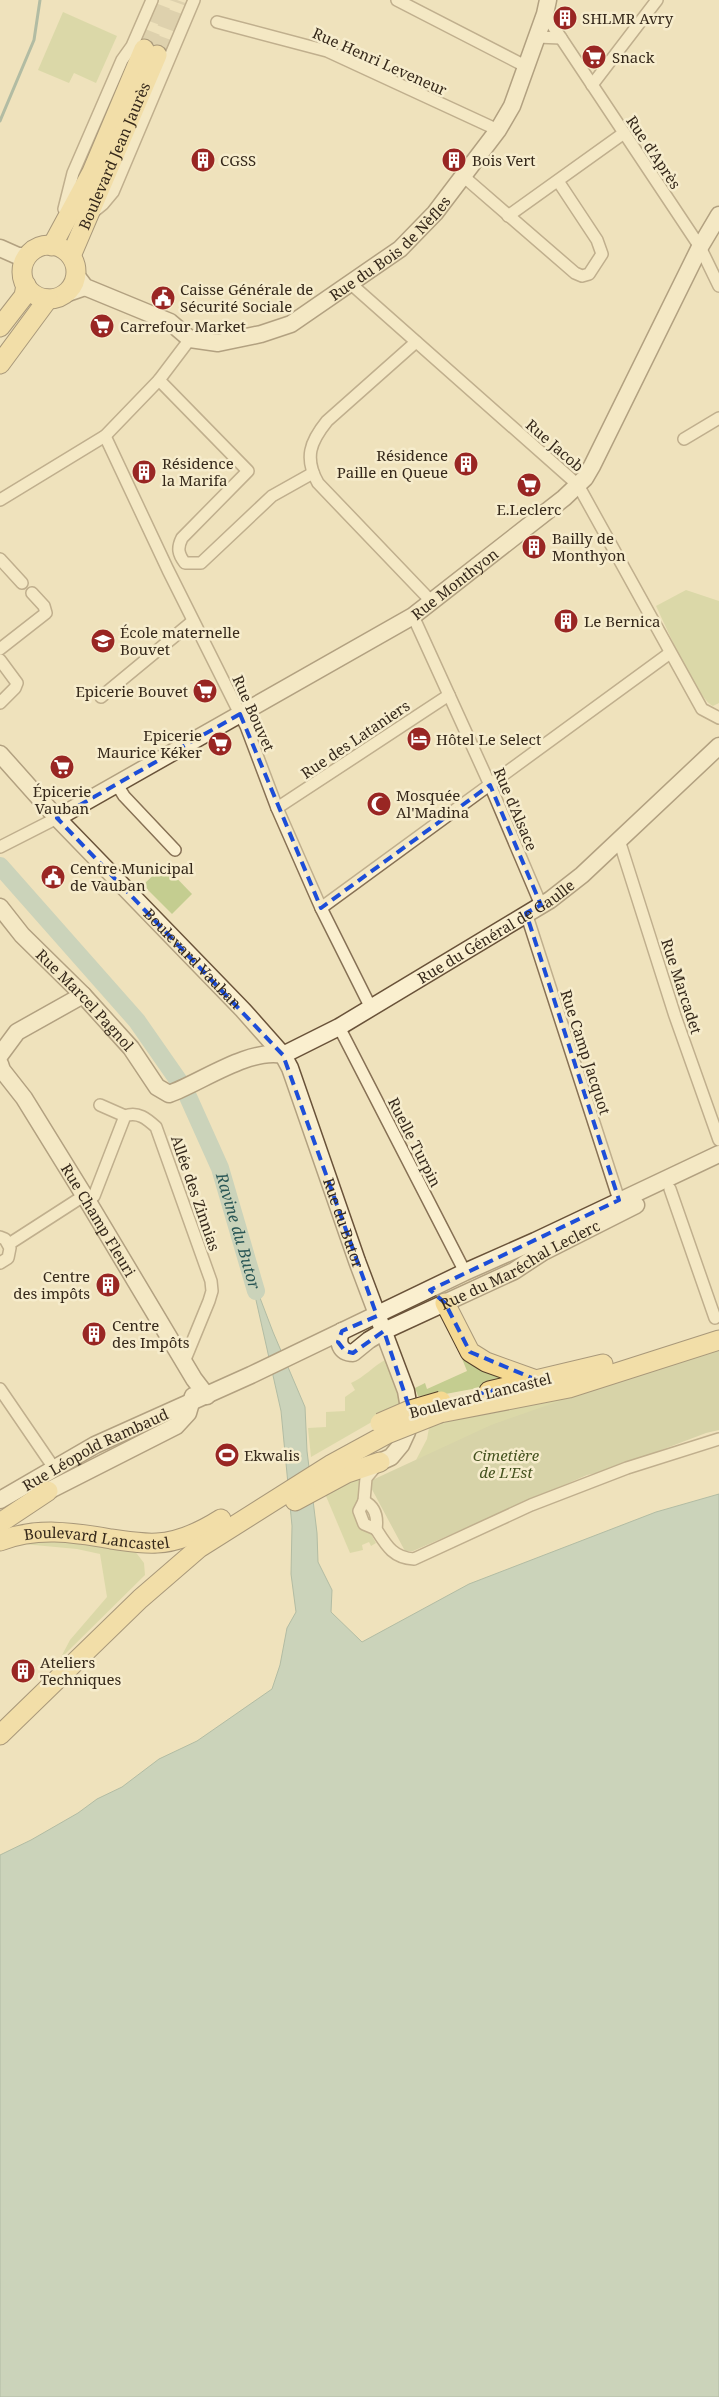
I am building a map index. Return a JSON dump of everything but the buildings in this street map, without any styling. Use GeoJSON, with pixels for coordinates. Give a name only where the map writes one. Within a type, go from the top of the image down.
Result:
{"type":"FeatureCollection","features":[{"type":"Feature","properties":{"kind":"main road","name":"Rue du Bois de Nèfles"},"geometry":{"type":"LineString","coordinates":[[190,339],[218,343],[291,324],[408,243],[435,214],[498,130],[518,93],[547,7]]}},
{"type":"Feature","properties":{"kind":"main road","name":"Boulevard Jean Jaurès"},"geometry":{"type":"LineString","coordinates":[[52,246],[92,172],[150,52],[90,214],[71,256]]}},
{"type":"Feature","properties":{"kind":"main road","name":"Rue Monthyon"},"geometry":{"type":"LineString","coordinates":[[57,818],[413,616],[578,485],[585,478],[604,444],[700,248],[719,215]]}},
{"type":"Feature","properties":{"kind":"main road"},"geometry":{"type":"LineString","coordinates":[[23,259],[36,249],[52,246],[61,248],[71,256],[80,281]]}},
{"type":"Feature","properties":{"kind":"main road"},"geometry":{"type":"LineString","coordinates":[[0,248],[23,259]]}},
{"type":"Feature","properties":{"kind":"main road"},"geometry":{"type":"LineString","coordinates":[[23,259],[23,277],[26,285],[36,296],[56,297]]}},
{"type":"Feature","properties":{"kind":"main road"},"geometry":{"type":"LineString","coordinates":[[0,364],[56,297],[74,283],[80,281],[170,322],[190,339]]}},
{"type":"Feature","properties":{"kind":"main road"},"geometry":{"type":"LineString","coordinates":[[0,327],[24,296],[26,285]]}},
{"type":"Feature","properties":{"kind":"main road","name":"Rue du Général de Gaulle"},"geometry":{"type":"LineString","coordinates":[[169,1094],[201,1081],[241,1061],[274,1053],[283,1055],[339,1027],[370,1006],[541,904],[571,885],[719,746]]}},
{"type":"Feature","properties":{"kind":"main road","name":"Boulevard Vauban"},"geometry":{"type":"LineString","coordinates":[[0,754],[57,818],[283,1055]]}},
{"type":"Feature","properties":{"kind":"main road","name":"Rue Marcel Pagnol"},"geometry":{"type":"LineString","coordinates":[[0,907],[22,935],[78,989],[130,1048],[157,1087],[169,1094]]}},
{"type":"Feature","properties":{"kind":"main road"},"geometry":{"type":"LineString","coordinates":[[0,1055],[17,1032],[60,1007],[78,989]]}},
{"type":"Feature","properties":{"kind":"main road","name":"Rue du Général de Gaulle"},"geometry":{"type":"LineString","coordinates":[[241,1061],[255,1045],[258,1027]]}},
{"type":"Feature","properties":{"kind":"main road","name":"Rue du Butor"},"geometry":{"type":"LineString","coordinates":[[283,1055],[293,1072],[406,1391],[410,1414],[407,1432],[401,1446],[391,1457],[380,1462]]}},
{"type":"Feature","properties":{"kind":"main road","name":"Rue Champ Fleuri"},"geometry":{"type":"LineString","coordinates":[[0,1064],[2,1070],[24,1098],[86,1198],[184,1362],[194,1379],[199,1399]]}},
{"type":"Feature","properties":{"kind":"main road","name":"Rue du Maréchal Leclerc"},"geometry":{"type":"LineString","coordinates":[[308,1348],[465,1272],[535,1242],[619,1200],[719,1154]]}},
{"type":"Feature","properties":{"kind":"main road","name":"Rue du Maréchal Leclerc"},"geometry":{"type":"LineString","coordinates":[[342,1331],[338,1337],[338,1342],[348,1353],[354,1353],[369,1340],[384,1332],[514,1271],[543,1252],[719,1166]]}},
{"type":"Feature","properties":{"kind":"main road"},"geometry":{"type":"LineString","coordinates":[[445,1303],[470,1352],[486,1362],[537,1380]]}},
{"type":"Feature","properties":{"kind":"main road","name":"Boulevard Lancastel"},"geometry":{"type":"LineString","coordinates":[[440,1407],[537,1380],[586,1370],[717,1323]]}},
{"type":"Feature","properties":{"kind":"main road","name":"Boulevard Lancastel"},"geometry":{"type":"LineString","coordinates":[[0,1541],[24,1534],[47,1531],[68,1532],[135,1543],[157,1543],[180,1539],[246,1516],[326,1468],[410,1410],[569,1388],[719,1340]]}},
{"type":"Feature","properties":{"kind":"main road","name":"Rue Léopold Rambaud"},"geometry":{"type":"LineString","coordinates":[[0,1500],[95,1445],[308,1348]]}},
{"type":"Feature","properties":{"kind":"main road","name":"Rue Léopold Rambaud"},"geometry":{"type":"LineString","coordinates":[[48,1491],[176,1426],[199,1399]]}},
{"type":"Feature","properties":{"kind":"main road"},"geometry":{"type":"LineString","coordinates":[[0,1735],[140,1599],[213,1548],[246,1516],[326,1468],[380,1462]]}},
{"type":"Feature","properties":{"kind":"main road"},"geometry":{"type":"LineString","coordinates":[[0,1523],[48,1491]]}},
{"type":"Feature","properties":{"kind":"street"},"geometry":{"type":"LineString","coordinates":[[52,246],[69,195],[73,173],[122,60],[132,46],[152,0]]}},
{"type":"Feature","properties":{"kind":"street"},"geometry":{"type":"LineString","coordinates":[[90,214],[103,204],[112,192],[194,0]]}},
{"type":"Feature","properties":{"kind":"street"},"geometry":{"type":"LineString","coordinates":[[397,0],[527,67]]}},
{"type":"Feature","properties":{"kind":"street"},"geometry":{"type":"LineString","coordinates":[[592,85],[657,0]]}},
{"type":"Feature","properties":{"kind":"street","name":"Rue d'Après"},"geometry":{"type":"LineString","coordinates":[[547,7],[561,38],[700,248],[719,286]]}},
{"type":"Feature","properties":{"kind":"street","name":"Rue Henri Leveneur"},"geometry":{"type":"LineString","coordinates":[[217,22],[327,51],[498,130]]}},
{"type":"Feature","properties":{"kind":"street"},"geometry":{"type":"LineString","coordinates":[[537,37],[561,38]]}},
{"type":"Feature","properties":{"kind":"street"},"geometry":{"type":"LineString","coordinates":[[508,216],[624,133]]}},
{"type":"Feature","properties":{"kind":"street"},"geometry":{"type":"LineString","coordinates":[[463,176],[575,273],[582,276],[589,274],[602,254],[597,240],[558,180]]}},
{"type":"Feature","properties":{"kind":"street","name":"Rue Jacob"},"geometry":{"type":"LineString","coordinates":[[351,284],[578,485],[702,709],[719,718]]}},
{"type":"Feature","properties":{"kind":"street"},"geometry":{"type":"LineString","coordinates":[[0,500],[105,436],[159,380],[190,339]]}},
{"type":"Feature","properties":{"kind":"street"},"geometry":{"type":"LineString","coordinates":[[416,342],[327,421],[315,435],[310,460],[318,483],[431,601]]}},
{"type":"Feature","properties":{"kind":"street"},"geometry":{"type":"LineString","coordinates":[[159,380],[248,471],[182,538],[179,545],[179,555],[185,563],[201,563],[272,496],[313,473]]}},
{"type":"Feature","properties":{"kind":"street"},"geometry":{"type":"LineString","coordinates":[[684,439],[719,418]]}},
{"type":"Feature","properties":{"kind":"street","name":"Rue Bouvet"},"geometry":{"type":"LineString","coordinates":[[105,436],[193,621],[240,714],[277,808],[321,908],[370,1006]]}},
{"type":"Feature","properties":{"kind":"street"},"geometry":{"type":"LineString","coordinates":[[0,559],[22,583]]}},
{"type":"Feature","properties":{"kind":"street"},"geometry":{"type":"LineString","coordinates":[[0,649],[46,613],[44,606],[32,594]]}},
{"type":"Feature","properties":{"kind":"street","name":"Rue d'Alsace"},"geometry":{"type":"LineString","coordinates":[[413,616],[490,785],[541,904]]}},
{"type":"Feature","properties":{"kind":"street"},"geometry":{"type":"LineString","coordinates":[[101,697],[193,621]]}},
{"type":"Feature","properties":{"kind":"street"},"geometry":{"type":"LineString","coordinates":[[321,908],[670,652]]}},
{"type":"Feature","properties":{"kind":"street"},"geometry":{"type":"LineString","coordinates":[[0,660],[17,683],[15,688],[0,703]]}},
{"type":"Feature","properties":{"kind":"street","name":"Rue des Lataniers"},"geometry":{"type":"LineString","coordinates":[[277,808],[449,695]]}},
{"type":"Feature","properties":{"kind":"street"},"geometry":{"type":"LineString","coordinates":[[116,783],[124,796],[175,850]]}},
{"type":"Feature","properties":{"kind":"street"},"geometry":{"type":"LineString","coordinates":[[0,847],[57,818]]}},
{"type":"Feature","properties":{"kind":"street","name":"Rue Marcadet"},"geometry":{"type":"LineString","coordinates":[[619,840],[675,1016],[719,1140]]}},
{"type":"Feature","properties":{"kind":"street","name":"Rue Camp Jacquot"},"geometry":{"type":"LineString","coordinates":[[526,913],[619,1200]]}},
{"type":"Feature","properties":{"kind":"street","name":"Ruelle Turpin"},"geometry":{"type":"LineString","coordinates":[[339,1027],[465,1272]]}},
{"type":"Feature","properties":{"kind":"street","name":"Allée des Zinnias"},"geometry":{"type":"LineString","coordinates":[[100,1105],[125,1116],[138,1115],[156,1127],[211,1281],[212,1291],[209,1301],[184,1362]]}},
{"type":"Feature","properties":{"kind":"street"},"geometry":{"type":"LineString","coordinates":[[0,1263],[8,1258],[10,1254],[4,1240],[86,1198],[94,1196],[125,1116]]}},
{"type":"Feature","properties":{"kind":"street"},"geometry":{"type":"LineString","coordinates":[[670,1189],[717,1323]]}},
{"type":"Feature","properties":{"kind":"street"},"geometry":{"type":"LineString","coordinates":[[432,1289],[445,1303]]}},
{"type":"Feature","properties":{"kind":"street"},"geometry":{"type":"LineString","coordinates":[[0,1389],[54,1468]]}},
{"type":"Feature","properties":{"kind":"street"},"geometry":{"type":"LineString","coordinates":[[380,1462],[366,1478],[364,1500],[360,1511],[364,1524],[376,1528],[390,1550],[397,1556],[414,1559],[531,1505],[628,1468],[719,1439]]}},
{"type":"Feature","properties":{"kind":"highlighted area"},"geometry":{"type":"Polygon","coordinates":[[[240,714],[321,908],[490,785],[541,905],[526,913],[619,1200],[430,1290],[445,1303],[470,1352],[537,1380],[410,1410],[384,1331],[353,1353],[345,1351],[338,1342],[342,1331],[377,1316],[283,1055],[57,818],[240,714]]]}},
{"type":"Feature","properties":{"kind":"green space"},"geometry":{"type":"Polygon","coordinates":[[[63,12],[117,36],[96,83],[74,73],[69,83],[38,70],[63,12]]]}},
{"type":"Feature","properties":{"kind":"green space"},"geometry":{"type":"Polygon","coordinates":[[[686,590],[719,601],[719,703],[713,706],[706,700],[690,676],[656,606],[686,590]]]}},
{"type":"Feature","properties":{"kind":"green space"},"geometry":{"type":"Polygon","coordinates":[[[164,865],[192,894],[172,914],[143,885],[164,865]]]}},
{"type":"Feature","properties":{"kind":"green space"},"geometry":{"type":"Polygon","coordinates":[[[448,1324],[520,1380],[440,1395],[418,1396],[415,1388],[425,1383],[427,1389],[467,1371],[448,1324]]]}},
{"type":"Feature","properties":{"kind":"green space","name":"Cimetière de L'Est"},"geometry":{"type":"Polygon","coordinates":[[[719,1345],[719,1430],[706,1433],[606,1471],[587,1475],[413,1551],[405,1551],[368,1482],[491,1425],[719,1345]]]}},
{"type":"Feature","properties":{"kind":"green space"},"geometry":{"type":"Polygon","coordinates":[[[387,1359],[403,1406],[311,1457],[308,1428],[326,1427],[326,1412],[345,1411],[345,1397],[355,1390],[351,1383],[387,1359]]]}},
{"type":"Feature","properties":{"kind":"green space"},"geometry":{"type":"Polygon","coordinates":[[[621,1379],[416,1460],[427,1439],[430,1422],[621,1379]]]}},
{"type":"Feature","properties":{"kind":"green space"},"geometry":{"type":"Polygon","coordinates":[[[364,1475],[357,1508],[374,1532],[372,1536],[376,1543],[371,1546],[369,1542],[362,1545],[363,1550],[350,1553],[323,1489],[364,1475]]]}},
{"type":"Feature","properties":{"kind":"green space"},"geometry":{"type":"Polygon","coordinates":[[[53,1538],[134,1550],[144,1563],[145,1575],[60,1659],[70,1640],[107,1597],[100,1554],[77,1549],[23,1544],[53,1538]]]}},
{"type":"Feature","properties":{"kind":"water"},"geometry":{"type":"Polygon","coordinates":[[[249,1269],[305,1407],[307,1451],[317,1533],[318,1562],[332,1590],[331,1612],[362,1642],[469,1584],[656,1512],[719,1494],[719,2397],[0,2397],[0,1855],[31,1840],[78,1813],[97,1799],[122,1787],[159,1759],[197,1741],[272,1689],[280,1665],[287,1628],[296,1612],[291,1574],[292,1526],[281,1411],[249,1269]]]}},
{"type":"Feature","properties":{"kind":"waterway"},"geometry":{"type":"LineString","coordinates":[[0,121],[34,40],[40,0]]}},
{"type":"Feature","properties":{"kind":"waterway","name":"Ravine du Butor"},"geometry":{"type":"LineString","coordinates":[[0,866],[137,1021],[185,1090],[220,1168],[256,1291]]}},
{"type":"Feature","properties":{"kind":"tunnel"},"geometry":{"type":"LineString","coordinates":[[144,49],[163,0]]}},
{"type":"Feature","properties":{"kind":"tunnel"},"geometry":{"type":"LineString","coordinates":[[157,55],[177,0]]}},
{"type":"Feature","properties":{"kind":"place","name":"SHLMR Avry"},"geometry":{"type":"Point","coordinates":[565,18]}},
{"type":"Feature","properties":{"kind":"place","name":"Snack"},"geometry":{"type":"Point","coordinates":[594,57]}},
{"type":"Feature","properties":{"kind":"place","name":"CGSS"},"geometry":{"type":"Point","coordinates":[203,160]}},
{"type":"Feature","properties":{"kind":"place","name":"Bois Vert"},"geometry":{"type":"Point","coordinates":[454,160]}},
{"type":"Feature","properties":{"kind":"place","name":"Caisse Générale de Sécurité Sociale"},"geometry":{"type":"Point","coordinates":[163,298]}},
{"type":"Feature","properties":{"kind":"place","name":"Carrefour Market"},"geometry":{"type":"Point","coordinates":[102,326]}},
{"type":"Feature","properties":{"kind":"place","name":"Résidence Paille en Queue"},"geometry":{"type":"Point","coordinates":[466,464]}},
{"type":"Feature","properties":{"kind":"place","name":"Résidence la Marifa"},"geometry":{"type":"Point","coordinates":[144,472]}},
{"type":"Feature","properties":{"kind":"place","name":"E.Leclerc"},"geometry":{"type":"Point","coordinates":[529,485]}},
{"type":"Feature","properties":{"kind":"place","name":"Bailly de Monthyon"},"geometry":{"type":"Point","coordinates":[534,547]}},
{"type":"Feature","properties":{"kind":"place","name":"Le Bernica"},"geometry":{"type":"Point","coordinates":[566,621]}},
{"type":"Feature","properties":{"kind":"place","name":"École maternelle Bouvet"},"geometry":{"type":"Point","coordinates":[103,641]}},
{"type":"Feature","properties":{"kind":"place","name":"Epicerie Bouvet"},"geometry":{"type":"Point","coordinates":[205,691]}},
{"type":"Feature","properties":{"kind":"place","name":"Hôtel Le Select"},"geometry":{"type":"Point","coordinates":[419,739]}},
{"type":"Feature","properties":{"kind":"place","name":"Epicerie Maurice Kéker"},"geometry":{"type":"Point","coordinates":[220,744]}},
{"type":"Feature","properties":{"kind":"place","name":"Épicerie Vauban"},"geometry":{"type":"Point","coordinates":[62,767]}},
{"type":"Feature","properties":{"kind":"place","name":"Mosquée Al'Madina"},"geometry":{"type":"Point","coordinates":[379,804]}},
{"type":"Feature","properties":{"kind":"place","name":"Centre Municipal de Vauban"},"geometry":{"type":"Point","coordinates":[53,877]}},
{"type":"Feature","properties":{"kind":"place","name":"Centre des impôts"},"geometry":{"type":"Point","coordinates":[108,1285]}},
{"type":"Feature","properties":{"kind":"place","name":"Centre des Impôts"},"geometry":{"type":"Point","coordinates":[94,1334]}},
{"type":"Feature","properties":{"kind":"place","name":"Ekwalis"},"geometry":{"type":"Point","coordinates":[227,1455]}},
{"type":"Feature","properties":{"kind":"place","name":"Ateliers Techniques"},"geometry":{"type":"Point","coordinates":[23,1671]}}]}
